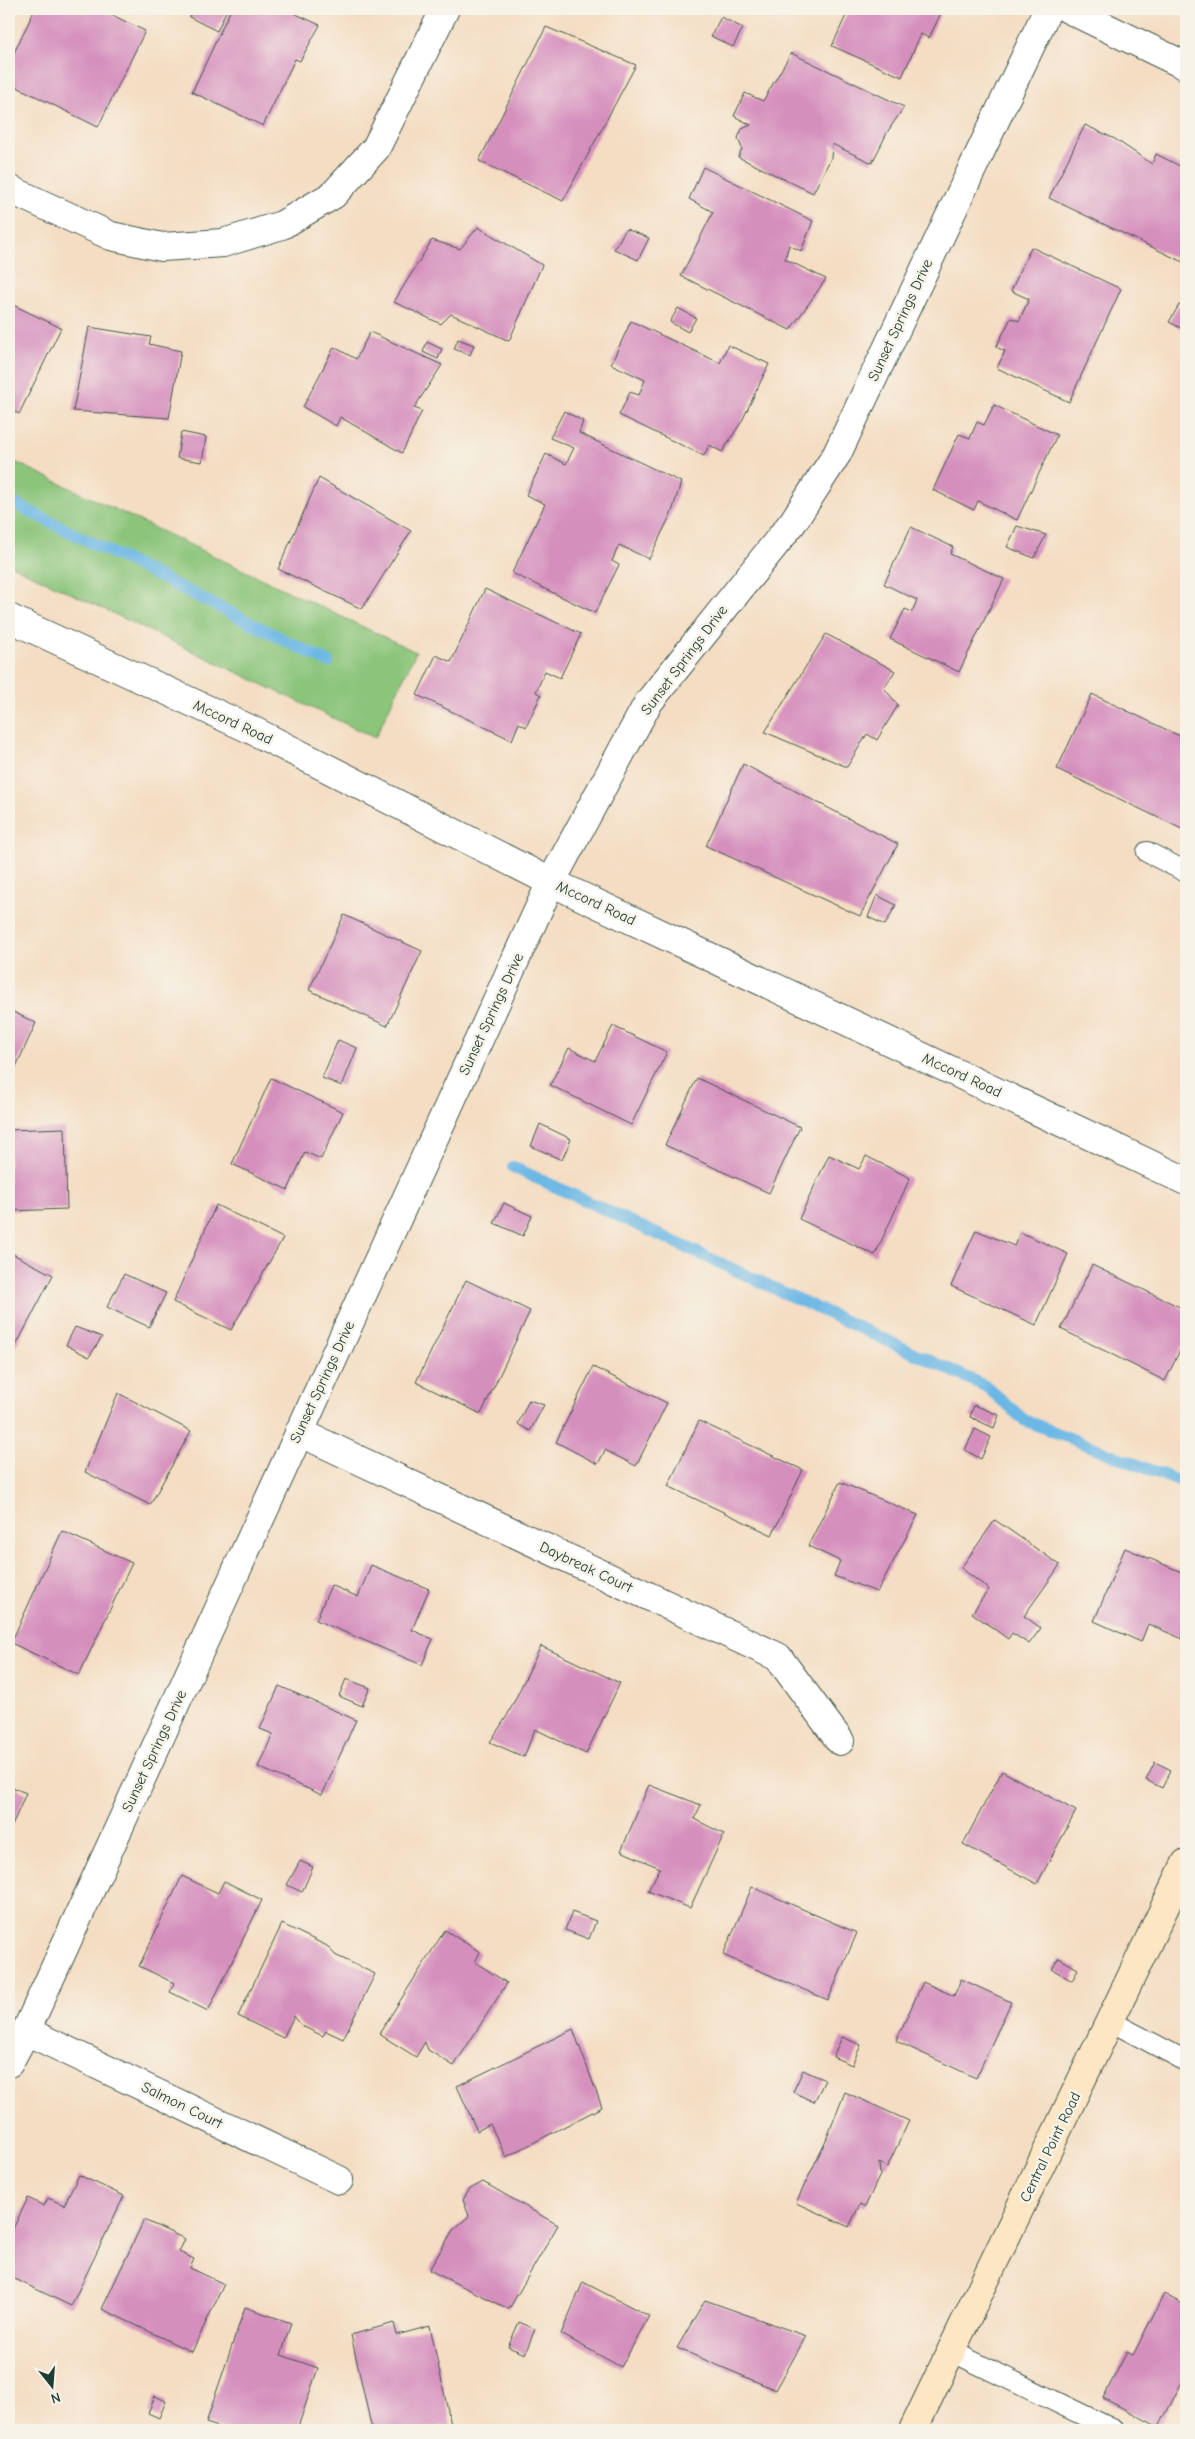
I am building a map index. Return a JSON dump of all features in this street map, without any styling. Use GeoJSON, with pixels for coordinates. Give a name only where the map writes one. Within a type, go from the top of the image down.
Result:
{"type":"FeatureCollection","features":[{"type":"Feature","properties":{"kind":"street"},"geometry":{"type":"LineString","coordinates":[[9,189],[111,236],[162,247],[223,243],[282,225],[332,194],[376,148],[445,9]]}},
{"type":"Feature","properties":{"kind":"street","name":"Sunset Springs Drive"},"geometry":{"type":"LineString","coordinates":[[9,2063],[26,2031],[551,882],[648,704],[794,522],[837,454],[1048,9]]}},
{"type":"Feature","properties":{"kind":"street"},"geometry":{"type":"LineString","coordinates":[[1068,9],[1186,66]]}},
{"type":"Feature","properties":{"kind":"street","name":"Mccord Road"},"geometry":{"type":"LineString","coordinates":[[9,618],[252,730],[551,882],[1186,1181]]}},
{"type":"Feature","properties":{"kind":"street","name":"Daybreak Court"},"geometry":{"type":"LineString","coordinates":[[299,1432],[778,1657],[840,1741]]}},
{"type":"Feature","properties":{"kind":"street","name":"Central Point Road"},"geometry":{"type":"LineString","coordinates":[[913,2430],[1186,1863]]}},
{"type":"Feature","properties":{"kind":"street","name":"Salmon Court"},"geometry":{"type":"LineString","coordinates":[[26,2031],[339,2180]]}},
{"type":"Feature","properties":{"kind":"lane"},"geometry":{"type":"LineString","coordinates":[[1147,852],[1186,872]]}},
{"type":"Feature","properties":{"kind":"lane"},"geometry":{"type":"LineString","coordinates":[[1110,2022],[1186,2061]]}},
{"type":"Feature","properties":{"kind":"lane"},"geometry":{"type":"LineString","coordinates":[[951,2351],[1114,2430]]}},
{"type":"Feature","properties":{"kind":"green space"},"geometry":{"type":"Polygon","coordinates":[[[9,459],[416,652],[375,738],[9,564],[9,459]]]}},
{"type":"Feature","properties":{"kind":"building"},"geometry":{"type":"Polygon","coordinates":[[[35,9],[100,9],[145,31],[98,127],[9,83],[9,63],[35,9]]]}},
{"type":"Feature","properties":{"kind":"building"},"geometry":{"type":"Polygon","coordinates":[[[193,9],[227,9],[217,31],[189,17],[193,9]]]}},
{"type":"Feature","properties":{"kind":"building"},"geometry":{"type":"Polygon","coordinates":[[[231,9],[285,9],[320,25],[300,61],[295,59],[263,126],[192,92],[231,9]]]}},
{"type":"Feature","properties":{"kind":"building"},"geometry":{"type":"Polygon","coordinates":[[[849,9],[943,9],[929,38],[921,34],[902,77],[832,46],[849,9]]]}},
{"type":"Feature","properties":{"kind":"building"},"geometry":{"type":"Polygon","coordinates":[[[721,17],[743,28],[733,47],[711,36],[721,17]]]}},
{"type":"Feature","properties":{"kind":"building"},"geometry":{"type":"Polygon","coordinates":[[[546,27],[636,65],[563,201],[479,161],[546,27]]]}},
{"type":"Feature","properties":{"kind":"building"},"geometry":{"type":"Polygon","coordinates":[[[791,53],[904,107],[888,131],[872,163],[832,144],[831,158],[813,193],[738,157],[742,149],[738,138],[742,129],[751,125],[734,116],[745,93],[763,101],[791,53]]]}},
{"type":"Feature","properties":{"kind":"building"},"geometry":{"type":"Polygon","coordinates":[[[1085,125],[1115,139],[1152,164],[1156,154],[1186,169],[1186,255],[1183,262],[1049,198],[1085,125]]]}},
{"type":"Feature","properties":{"kind":"building"},"geometry":{"type":"Polygon","coordinates":[[[703,167],[813,221],[801,251],[789,245],[785,259],[826,279],[790,330],[681,276],[713,212],[689,199],[703,167]]]}},
{"type":"Feature","properties":{"kind":"building"},"geometry":{"type":"Polygon","coordinates":[[[478,227],[542,265],[509,341],[451,314],[441,324],[394,302],[432,240],[460,249],[478,227]]]}},
{"type":"Feature","properties":{"kind":"building"},"geometry":{"type":"Polygon","coordinates":[[[626,229],[649,238],[638,260],[614,249],[626,229]]]}},
{"type":"Feature","properties":{"kind":"building"},"geometry":{"type":"Polygon","coordinates":[[[1031,247],[1121,289],[1069,402],[997,368],[1005,351],[996,347],[1011,318],[1019,321],[1029,299],[1011,291],[1031,247]]]}},
{"type":"Feature","properties":{"kind":"building"},"geometry":{"type":"Polygon","coordinates":[[[9,303],[61,328],[19,414],[9,409],[9,303]]]}},
{"type":"Feature","properties":{"kind":"building"},"geometry":{"type":"Polygon","coordinates":[[[1179,305],[1186,308],[1186,331],[1169,322],[1179,305]]]}},
{"type":"Feature","properties":{"kind":"building"},"geometry":{"type":"Polygon","coordinates":[[[678,308],[696,318],[688,332],[670,322],[678,308]]]}},
{"type":"Feature","properties":{"kind":"building"},"geometry":{"type":"Polygon","coordinates":[[[631,321],[720,363],[728,345],[769,364],[742,421],[722,452],[709,445],[704,456],[619,415],[630,392],[639,395],[645,380],[611,364],[631,321]]]}},
{"type":"Feature","properties":{"kind":"building"},"geometry":{"type":"Polygon","coordinates":[[[89,327],[151,337],[149,344],[181,351],[169,418],[73,411],[89,327]]]}},
{"type":"Feature","properties":{"kind":"building"},"geometry":{"type":"Polygon","coordinates":[[[370,332],[442,365],[414,408],[422,411],[402,453],[340,417],[336,426],[303,407],[334,347],[356,359],[370,332]]]}},
{"type":"Feature","properties":{"kind":"building"},"geometry":{"type":"Polygon","coordinates":[[[458,339],[474,345],[470,355],[454,349],[458,339]]]}},
{"type":"Feature","properties":{"kind":"building"},"geometry":{"type":"Polygon","coordinates":[[[427,342],[442,349],[438,359],[423,352],[427,342]]]}},
{"type":"Feature","properties":{"kind":"building"},"geometry":{"type":"Polygon","coordinates":[[[994,405],[1057,435],[1017,520],[978,501],[974,510],[933,490],[959,434],[970,438],[977,422],[984,425],[994,405]]]}},
{"type":"Feature","properties":{"kind":"building"},"geometry":{"type":"Polygon","coordinates":[[[564,411],[583,421],[579,433],[681,482],[672,512],[649,559],[619,545],[612,561],[619,565],[595,613],[512,573],[545,504],[526,495],[546,454],[566,464],[574,448],[550,438],[564,411]]]}},
{"type":"Feature","properties":{"kind":"building"},"geometry":{"type":"Polygon","coordinates":[[[181,432],[206,437],[202,462],[177,458],[181,432]]]}},
{"type":"Feature","properties":{"kind":"building"},"geometry":{"type":"Polygon","coordinates":[[[319,478],[411,531],[362,609],[278,569],[319,478]]]}},
{"type":"Feature","properties":{"kind":"building"},"geometry":{"type":"Polygon","coordinates":[[[1017,526],[1046,535],[1034,558],[1007,547],[1017,526]]]}},
{"type":"Feature","properties":{"kind":"building"},"geometry":{"type":"Polygon","coordinates":[[[911,527],[953,547],[950,554],[1004,579],[959,672],[890,639],[905,609],[912,612],[917,600],[884,584],[911,527]]]}},
{"type":"Feature","properties":{"kind":"building"},"geometry":{"type":"Polygon","coordinates":[[[485,589],[581,634],[560,678],[545,671],[536,692],[541,695],[526,727],[519,723],[512,740],[417,695],[436,655],[451,662],[485,589]]]}},
{"type":"Feature","properties":{"kind":"building"},"geometry":{"type":"Polygon","coordinates":[[[826,634],[895,671],[884,688],[898,705],[877,740],[867,734],[847,767],[765,732],[826,634]]]}},
{"type":"Feature","properties":{"kind":"building"},"geometry":{"type":"Polygon","coordinates":[[[1092,694],[1186,739],[1186,831],[1057,769],[1092,694]]]}},
{"type":"Feature","properties":{"kind":"building"},"geometry":{"type":"Polygon","coordinates":[[[743,764],[898,844],[860,916],[706,846],[743,764]]]}},
{"type":"Feature","properties":{"kind":"building"},"geometry":{"type":"Polygon","coordinates":[[[877,895],[896,905],[885,925],[868,917],[877,895]]]}},
{"type":"Feature","properties":{"kind":"building"},"geometry":{"type":"Polygon","coordinates":[[[344,915],[422,951],[387,1026],[309,990],[344,915]]]}},
{"type":"Feature","properties":{"kind":"building"},"geometry":{"type":"Polygon","coordinates":[[[9,1010],[36,1023],[9,1082],[9,1010]]]}},
{"type":"Feature","properties":{"kind":"building"},"geometry":{"type":"Polygon","coordinates":[[[613,1026],[667,1052],[631,1125],[550,1085],[569,1048],[595,1061],[613,1026]]]}},
{"type":"Feature","properties":{"kind":"building"},"geometry":{"type":"Polygon","coordinates":[[[338,1040],[357,1048],[342,1086],[322,1078],[338,1040]]]}},
{"type":"Feature","properties":{"kind":"building"},"geometry":{"type":"Polygon","coordinates":[[[271,1078],[343,1112],[321,1159],[305,1152],[288,1190],[232,1164],[271,1078]]]}},
{"type":"Feature","properties":{"kind":"building"},"geometry":{"type":"Polygon","coordinates":[[[697,1078],[800,1127],[769,1193],[665,1145],[697,1078]]]}},
{"type":"Feature","properties":{"kind":"building"},"geometry":{"type":"Polygon","coordinates":[[[540,1124],[571,1139],[562,1160],[531,1146],[540,1124]]]}},
{"type":"Feature","properties":{"kind":"building"},"geometry":{"type":"Polygon","coordinates":[[[65,1128],[67,1209],[9,1211],[9,1130],[65,1128]]]}},
{"type":"Feature","properties":{"kind":"building"},"geometry":{"type":"Polygon","coordinates":[[[829,1155],[859,1169],[866,1156],[910,1178],[875,1255],[799,1219],[829,1155]]]}},
{"type":"Feature","properties":{"kind":"building"},"geometry":{"type":"Polygon","coordinates":[[[504,1203],[532,1216],[523,1236],[494,1223],[504,1203]]]}},
{"type":"Feature","properties":{"kind":"building"},"geometry":{"type":"Polygon","coordinates":[[[216,1205],[283,1238],[231,1330],[173,1302],[216,1205]]]}},
{"type":"Feature","properties":{"kind":"building"},"geometry":{"type":"Polygon","coordinates":[[[976,1230],[1014,1246],[1020,1232],[1068,1254],[1036,1325],[951,1286],[976,1230]]]}},
{"type":"Feature","properties":{"kind":"building"},"geometry":{"type":"Polygon","coordinates":[[[9,1252],[53,1275],[9,1359],[9,1252]]]}},
{"type":"Feature","properties":{"kind":"building"},"geometry":{"type":"Polygon","coordinates":[[[1092,1265],[1186,1310],[1186,1338],[1165,1381],[1061,1329],[1092,1265]]]}},
{"type":"Feature","properties":{"kind":"building"},"geometry":{"type":"Polygon","coordinates":[[[124,1274],[166,1293],[149,1327],[107,1307],[124,1274]]]}},
{"type":"Feature","properties":{"kind":"building"},"geometry":{"type":"Polygon","coordinates":[[[466,1280],[530,1311],[481,1414],[416,1382],[466,1280]]]}},
{"type":"Feature","properties":{"kind":"building"},"geometry":{"type":"Polygon","coordinates":[[[75,1327],[102,1337],[89,1357],[66,1345],[75,1327]]]}},
{"type":"Feature","properties":{"kind":"building"},"geometry":{"type":"Polygon","coordinates":[[[593,1367],[667,1403],[636,1466],[605,1450],[598,1464],[556,1442],[593,1367]]]}},
{"type":"Feature","properties":{"kind":"building"},"geometry":{"type":"Polygon","coordinates":[[[118,1393],[191,1431],[150,1505],[85,1472],[118,1393]]]}},
{"type":"Feature","properties":{"kind":"building"},"geometry":{"type":"Polygon","coordinates":[[[529,1400],[544,1405],[530,1431],[518,1424],[529,1400]]]}},
{"type":"Feature","properties":{"kind":"building"},"geometry":{"type":"Polygon","coordinates":[[[974,1405],[999,1415],[994,1428],[970,1417],[974,1405]]]}},
{"type":"Feature","properties":{"kind":"building"},"geometry":{"type":"Polygon","coordinates":[[[699,1421],[803,1470],[772,1535],[668,1486],[699,1421]]]}},
{"type":"Feature","properties":{"kind":"building"},"geometry":{"type":"Polygon","coordinates":[[[975,1429],[991,1437],[981,1459],[965,1450],[975,1429]]]}},
{"type":"Feature","properties":{"kind":"building"},"geometry":{"type":"Polygon","coordinates":[[[840,1482],[918,1515],[877,1592],[834,1576],[840,1561],[808,1546],[840,1482]]]}},
{"type":"Feature","properties":{"kind":"building"},"geometry":{"type":"Polygon","coordinates":[[[995,1520],[1060,1565],[1024,1616],[1041,1628],[1029,1644],[1012,1633],[1008,1639],[972,1613],[989,1589],[961,1568],[995,1520]]]}},
{"type":"Feature","properties":{"kind":"building"},"geometry":{"type":"Polygon","coordinates":[[[62,1531],[132,1563],[79,1675],[11,1643],[62,1531]]]}},
{"type":"Feature","properties":{"kind":"building"},"geometry":{"type":"Polygon","coordinates":[[[1125,1548],[1186,1574],[1185,1640],[1148,1624],[1141,1642],[1094,1621],[1125,1548]]]}},
{"type":"Feature","properties":{"kind":"building"},"geometry":{"type":"Polygon","coordinates":[[[371,1565],[429,1589],[412,1630],[433,1639],[422,1665],[316,1620],[331,1585],[358,1597],[371,1565]]]}},
{"type":"Feature","properties":{"kind":"building"},"geometry":{"type":"Polygon","coordinates":[[[541,1646],[620,1683],[586,1754],[535,1729],[524,1757],[490,1742],[507,1716],[541,1646]]]}},
{"type":"Feature","properties":{"kind":"building"},"geometry":{"type":"Polygon","coordinates":[[[346,1679],[370,1688],[362,1706],[339,1696],[346,1679]]]}},
{"type":"Feature","properties":{"kind":"building"},"geometry":{"type":"Polygon","coordinates":[[[279,1686],[356,1720],[322,1795],[258,1767],[273,1734],[260,1729],[279,1686]]]}},
{"type":"Feature","properties":{"kind":"building"},"geometry":{"type":"Polygon","coordinates":[[[1155,1762],[1171,1770],[1162,1788],[1146,1780],[1155,1762]]]}},
{"type":"Feature","properties":{"kind":"building"},"geometry":{"type":"Polygon","coordinates":[[[1002,1771],[1076,1811],[1037,1884],[963,1844],[1002,1771]]]}},
{"type":"Feature","properties":{"kind":"building"},"geometry":{"type":"Polygon","coordinates":[[[649,1785],[701,1805],[694,1819],[724,1834],[690,1908],[648,1891],[660,1868],[621,1851],[649,1785]]]}},
{"type":"Feature","properties":{"kind":"building"},"geometry":{"type":"Polygon","coordinates":[[[9,1786],[26,1793],[9,1833],[9,1786]]]}},
{"type":"Feature","properties":{"kind":"building"},"geometry":{"type":"Polygon","coordinates":[[[300,1861],[313,1867],[302,1892],[287,1885],[300,1861]]]}},
{"type":"Feature","properties":{"kind":"building"},"geometry":{"type":"Polygon","coordinates":[[[182,1876],[218,1893],[224,1881],[262,1900],[208,2011],[170,1992],[174,1983],[139,1966],[182,1876]]]}},
{"type":"Feature","properties":{"kind":"building"},"geometry":{"type":"Polygon","coordinates":[[[752,1887],[857,1933],[828,2000],[723,1955],[752,1887]]]}},
{"type":"Feature","properties":{"kind":"building"},"geometry":{"type":"Polygon","coordinates":[[[572,1912],[596,1921],[589,1939],[565,1930],[572,1912]]]}},
{"type":"Feature","properties":{"kind":"building"},"geometry":{"type":"Polygon","coordinates":[[[282,1924],[327,1946],[335,1955],[375,1974],[343,2039],[326,2031],[323,2036],[302,2026],[294,2016],[283,2038],[238,2016],[282,1924]]]}},
{"type":"Feature","properties":{"kind":"building"},"geometry":{"type":"Polygon","coordinates":[[[445,1930],[480,1952],[475,1962],[507,1983],[454,2066],[428,2050],[425,2042],[416,2057],[379,2034],[445,1930]]]}},
{"type":"Feature","properties":{"kind":"building"},"geometry":{"type":"Polygon","coordinates":[[[1059,1958],[1078,1969],[1072,1981],[1052,1969],[1059,1958]]]}},
{"type":"Feature","properties":{"kind":"building"},"geometry":{"type":"Polygon","coordinates":[[[961,1979],[1011,2002],[976,2078],[896,2041],[923,1982],[954,1996],[961,1979]]]}},
{"type":"Feature","properties":{"kind":"building"},"geometry":{"type":"Polygon","coordinates":[[[573,2029],[602,2107],[506,2157],[490,2124],[477,2131],[457,2086],[573,2029]]]}},
{"type":"Feature","properties":{"kind":"building"},"geometry":{"type":"Polygon","coordinates":[[[842,2037],[861,2045],[852,2065],[833,2057],[842,2037]]]}},
{"type":"Feature","properties":{"kind":"building"},"geometry":{"type":"Polygon","coordinates":[[[803,2070],[825,2080],[814,2102],[793,2092],[803,2070]]]}},
{"type":"Feature","properties":{"kind":"building"},"geometry":{"type":"Polygon","coordinates":[[[845,2092],[909,2121],[887,2167],[879,2163],[880,2175],[865,2207],[860,2204],[849,2227],[796,2203],[826,2140],[845,2092]]]}},
{"type":"Feature","properties":{"kind":"building"},"geometry":{"type":"Polygon","coordinates":[[[79,2175],[124,2196],[71,2306],[9,2276],[9,2237],[28,2198],[44,2206],[48,2198],[64,2205],[79,2175]]]}},
{"type":"Feature","properties":{"kind":"building"},"geometry":{"type":"Polygon","coordinates":[[[483,2182],[558,2225],[509,2309],[429,2270],[453,2230],[469,2216],[463,2200],[470,2189],[483,2182]]]}},
{"type":"Feature","properties":{"kind":"building"},"geometry":{"type":"Polygon","coordinates":[[[144,2220],[185,2239],[179,2252],[194,2259],[190,2268],[224,2284],[192,2352],[102,2309],[144,2220]]]}},
{"type":"Feature","properties":{"kind":"building"},"geometry":{"type":"Polygon","coordinates":[[[583,2282],[649,2316],[621,2367],[561,2334],[583,2282]]]}},
{"type":"Feature","properties":{"kind":"building"},"geometry":{"type":"Polygon","coordinates":[[[1164,2294],[1186,2306],[1186,2374],[1159,2427],[1103,2398],[1127,2352],[1133,2355],[1164,2294]]]}},
{"type":"Feature","properties":{"kind":"building"},"geometry":{"type":"Polygon","coordinates":[[[705,2300],[806,2336],[776,2390],[677,2348],[705,2300]]]}},
{"type":"Feature","properties":{"kind":"building"},"geometry":{"type":"Polygon","coordinates":[[[245,2307],[291,2323],[281,2355],[318,2368],[297,2430],[228,2430],[206,2423],[245,2307]]]}},
{"type":"Feature","properties":{"kind":"building"},"geometry":{"type":"Polygon","coordinates":[[[519,2322],[535,2329],[525,2354],[508,2347],[519,2322]]]}},
{"type":"Feature","properties":{"kind":"building"},"geometry":{"type":"Polygon","coordinates":[[[394,2323],[397,2335],[430,2326],[451,2425],[416,2430],[372,2430],[351,2335],[394,2323]]]}},
{"type":"Feature","properties":{"kind":"building"},"geometry":{"type":"Polygon","coordinates":[[[155,2396],[166,2401],[159,2418],[148,2413],[155,2396]]]}},
{"type":"Feature","properties":{"kind":"waterway"},"geometry":{"type":"LineString","coordinates":[[9,501],[328,662]]}},
{"type":"Feature","properties":{"kind":"waterway"},"geometry":{"type":"LineString","coordinates":[[513,1167],[987,1387],[1024,1420],[1186,1484]]}}]}
